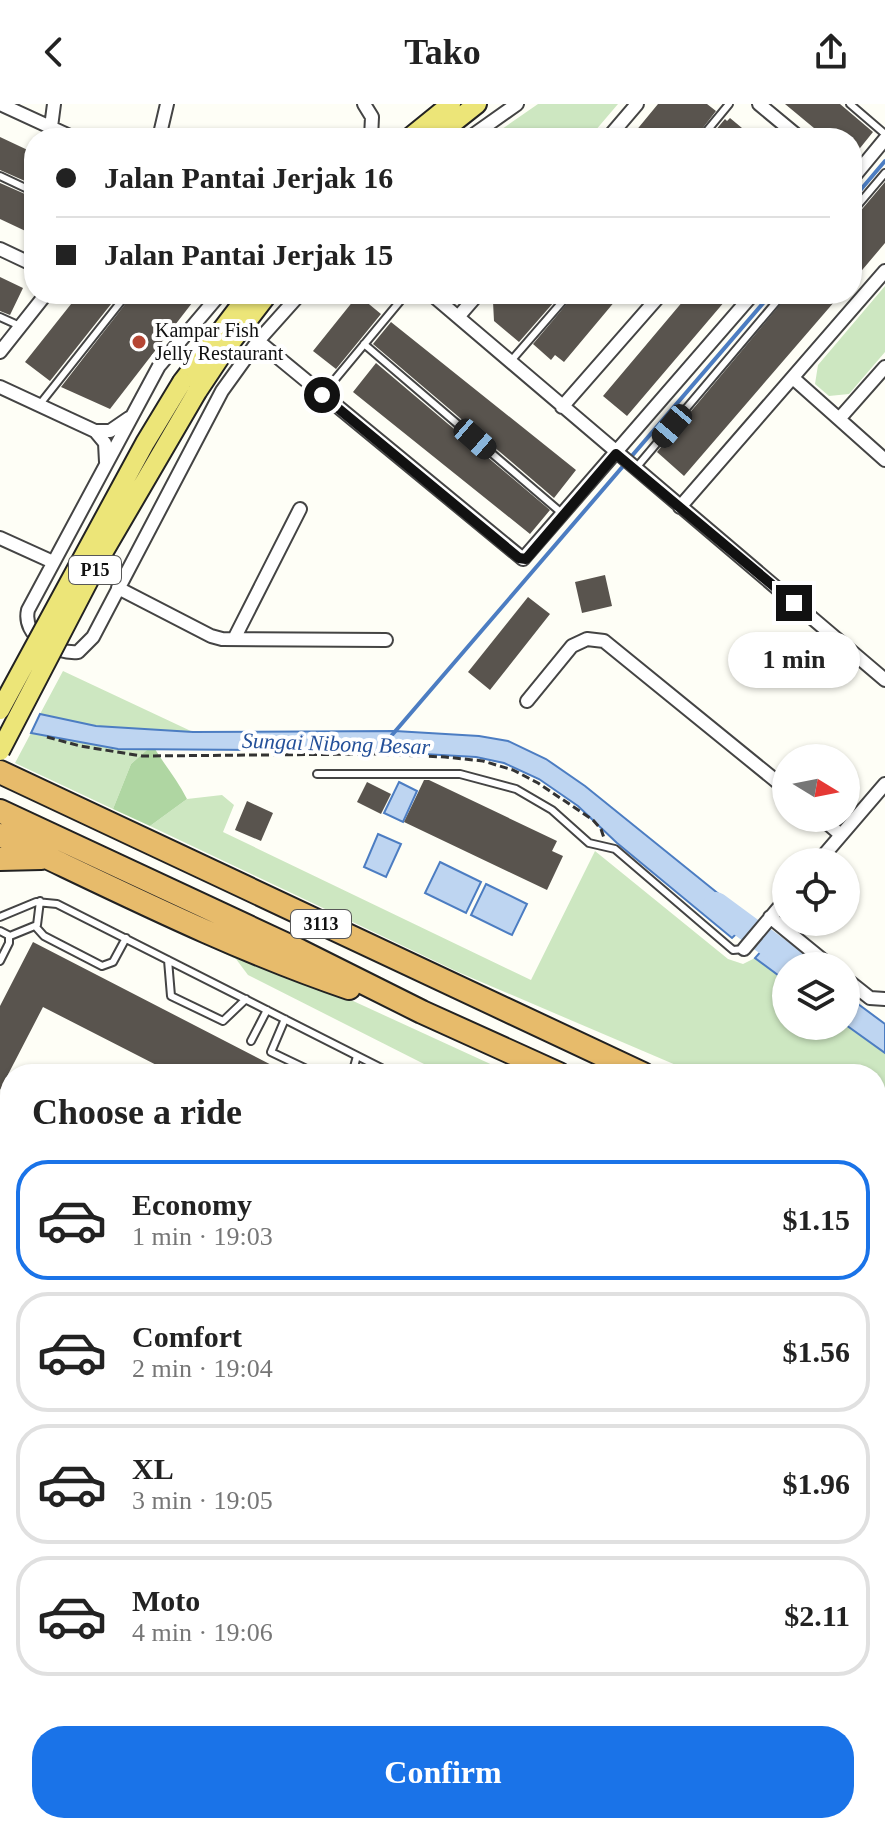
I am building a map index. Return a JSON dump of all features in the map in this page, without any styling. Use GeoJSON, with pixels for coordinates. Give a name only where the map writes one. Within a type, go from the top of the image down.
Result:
{"type":"FeatureCollection","features":[{"type":"Feature","properties":{"kind":"highway","name":"3113"},"geometry":{"type":"LineString","coordinates":[[0,772],[622,1064]]}},
{"type":"Feature","properties":{"kind":"highway","name":"3113"},"geometry":{"type":"LineString","coordinates":[[0,811],[537,1064]]}},
{"type":"Feature","properties":{"kind":"highway"},"geometry":{"type":"LineString","coordinates":[[0,835],[178,920],[288,967],[422,1012]]}},
{"type":"Feature","properties":{"kind":"highway"},"geometry":{"type":"LineString","coordinates":[[0,859],[50,859]]}},
{"type":"Feature","properties":{"kind":"main road"},"geometry":{"type":"LineString","coordinates":[[447,128],[477,104]]}},
{"type":"Feature","properties":{"kind":"main road"},"geometry":{"type":"LineString","coordinates":[[421,128],[446,106]]}},
{"type":"Feature","properties":{"kind":"main road","name":"P15"},"geometry":{"type":"LineString","coordinates":[[0,751],[189,387],[243,304]]}},
{"type":"Feature","properties":{"kind":"main road","name":"P15"},"geometry":{"type":"LineString","coordinates":[[0,710],[145,443],[260,304]]}},
{"type":"Feature","properties":{"kind":"street"},"geometry":{"type":"LineString","coordinates":[[0,104],[51,127],[54,104]]}},
{"type":"Feature","properties":{"kind":"street"},"geometry":{"type":"LineString","coordinates":[[161,128],[167,104]]}},
{"type":"Feature","properties":{"kind":"street"},"geometry":{"type":"LineString","coordinates":[[364,104],[372,117],[371,128]]}},
{"type":"Feature","properties":{"kind":"street"},"geometry":{"type":"LineString","coordinates":[[483,128],[517,104]]}},
{"type":"Feature","properties":{"kind":"street"},"geometry":{"type":"LineString","coordinates":[[617,128],[637,104]]}},
{"type":"Feature","properties":{"kind":"street"},"geometry":{"type":"LineString","coordinates":[[759,104],[787,128]]}},
{"type":"Feature","properties":{"kind":"street"},"geometry":{"type":"LineString","coordinates":[[862,166],[885,136]]}},
{"type":"Feature","properties":{"kind":"street"},"geometry":{"type":"LineString","coordinates":[[0,249],[24,260]]}},
{"type":"Feature","properties":{"kind":"street"},"geometry":{"type":"LineString","coordinates":[[862,298],[885,271]]}},
{"type":"Feature","properties":{"kind":"street"},"geometry":{"type":"LineString","coordinates":[[0,352],[38,304]]}},
{"type":"Feature","properties":{"kind":"street"},"geometry":{"type":"LineString","coordinates":[[212,304],[159,366],[28,610],[26,620],[31,632],[59,650],[69,653],[84,649],[93,637],[222,391],[258,341],[291,304]]}},
{"type":"Feature","properties":{"kind":"street"},"geometry":{"type":"LineString","coordinates":[[443,304],[885,680]]}},
{"type":"Feature","properties":{"kind":"street"},"geometry":{"type":"LineString","coordinates":[[458,317],[469,304]]}},
{"type":"Feature","properties":{"kind":"street"},"geometry":{"type":"LineString","coordinates":[[562,407],[652,304]]}},
{"type":"Feature","properties":{"kind":"street"},"geometry":{"type":"LineString","coordinates":[[258,341],[519,558],[526,559],[745,304]]}},
{"type":"Feature","properties":{"kind":"street"},"geometry":{"type":"LineString","coordinates":[[680,507],[857,304]]}},
{"type":"Feature","properties":{"kind":"street"},"geometry":{"type":"LineString","coordinates":[[839,419],[885,367]]}},
{"type":"Feature","properties":{"kind":"street"},"geometry":{"type":"LineString","coordinates":[[793,378],[885,460]]}},
{"type":"Feature","properties":{"kind":"street"},"geometry":{"type":"LineString","coordinates":[[0,387],[95,431],[110,431],[129,418]]}},
{"type":"Feature","properties":{"kind":"street"},"geometry":{"type":"LineString","coordinates":[[95,431],[105,443],[106,462]]}},
{"type":"Feature","properties":{"kind":"street"},"geometry":{"type":"LineString","coordinates":[[234,639],[300,509]]}},
{"type":"Feature","properties":{"kind":"street"},"geometry":{"type":"LineString","coordinates":[[0,538],[53,562]]}},
{"type":"Feature","properties":{"kind":"street"},"geometry":{"type":"LineString","coordinates":[[118,588],[211,636],[234,639],[386,640]]}},
{"type":"Feature","properties":{"kind":"street"},"geometry":{"type":"LineString","coordinates":[[527,701],[572,646],[587,639],[604,641],[772,778]]}},
{"type":"Feature","properties":{"kind":"street"},"geometry":{"type":"LineString","coordinates":[[830,848],[885,784]]}},
{"type":"Feature","properties":{"kind":"street"},"geometry":{"type":"LineString","coordinates":[[837,832],[841,835]]}},
{"type":"Feature","properties":{"kind":"street"},"geometry":{"type":"LineString","coordinates":[[744,949],[772,915]]}},
{"type":"Feature","properties":{"kind":"street"},"geometry":{"type":"LineString","coordinates":[[767,921],[810,952]]}},
{"type":"Feature","properties":{"kind":"street"},"geometry":{"type":"LineString","coordinates":[[860,990],[870,998],[885,999]]}},
{"type":"Feature","properties":{"kind":"lane"},"geometry":{"type":"LineString","coordinates":[[709,128],[729,104]]}},
{"type":"Feature","properties":{"kind":"lane"},"geometry":{"type":"LineString","coordinates":[[850,104],[885,136]]}},
{"type":"Feature","properties":{"kind":"lane"},"geometry":{"type":"LineString","coordinates":[[862,200],[885,173]]}},
{"type":"Feature","properties":{"kind":"lane"},"geometry":{"type":"LineString","coordinates":[[0,176],[24,187]]}},
{"type":"Feature","properties":{"kind":"lane"},"geometry":{"type":"LineString","coordinates":[[39,405],[119,304]]}},
{"type":"Feature","properties":{"kind":"lane"},"geometry":{"type":"LineString","coordinates":[[322,395],[398,304]]}},
{"type":"Feature","properties":{"kind":"lane"},"geometry":{"type":"LineString","coordinates":[[510,362],[560,304]]}},
{"type":"Feature","properties":{"kind":"lane"},"geometry":{"type":"LineString","coordinates":[[634,468],[774,304]]}},
{"type":"Feature","properties":{"kind":"lane"},"geometry":{"type":"LineString","coordinates":[[0,317],[20,326]]}},
{"type":"Feature","properties":{"kind":"lane"},"geometry":{"type":"LineString","coordinates":[[364,344],[564,515]]}},
{"type":"Feature","properties":{"kind":"lane"},"geometry":{"type":"LineString","coordinates":[[317,774],[460,774],[516,789],[552,810],[589,843],[615,849],[733,950],[744,949]]}},
{"type":"Feature","properties":{"kind":"lane"},"geometry":{"type":"LineString","coordinates":[[0,917],[40,901],[57,904],[373,1064]]}},
{"type":"Feature","properties":{"kind":"lane"},"geometry":{"type":"LineString","coordinates":[[35,926],[40,901]]}},
{"type":"Feature","properties":{"kind":"lane"},"geometry":{"type":"LineString","coordinates":[[9,936],[35,926]]}},
{"type":"Feature","properties":{"kind":"lane"},"geometry":{"type":"LineString","coordinates":[[35,926],[44,936],[102,966],[113,962],[126,938]]}},
{"type":"Feature","properties":{"kind":"lane"},"geometry":{"type":"LineString","coordinates":[[0,931],[9,936]]}},
{"type":"Feature","properties":{"kind":"lane"},"geometry":{"type":"LineString","coordinates":[[0,961],[9,936]]}},
{"type":"Feature","properties":{"kind":"lane"},"geometry":{"type":"LineString","coordinates":[[168,960],[171,996],[223,1021],[246,999]]}},
{"type":"Feature","properties":{"kind":"lane"},"geometry":{"type":"LineString","coordinates":[[251,1041],[267,1010]]}},
{"type":"Feature","properties":{"kind":"lane"},"geometry":{"type":"LineString","coordinates":[[285,1019],[271,1052],[296,1064]]}},
{"type":"Feature","properties":{"kind":"lane"},"geometry":{"type":"LineString","coordinates":[[355,1064],[357,1056]]}},
{"type":"Feature","properties":{"kind":"green space"},"geometry":{"type":"Polygon","coordinates":[[[538,104],[618,104],[598,128],[503,128],[538,104]]]}},
{"type":"Feature","properties":{"kind":"green space"},"geometry":{"type":"Polygon","coordinates":[[[885,286],[885,352],[849,394],[829,396],[815,384],[818,365],[885,286]]]}},
{"type":"Feature","properties":{"kind":"green space"},"geometry":{"type":"Polygon","coordinates":[[[63,671],[193,732],[95,726],[40,714],[63,671]]]}},
{"type":"Feature","properties":{"kind":"green space"},"geometry":{"type":"Polygon","coordinates":[[[31,733],[118,749],[148,749],[131,764],[113,809],[15,763],[31,733]]]}},
{"type":"Feature","properties":{"kind":"green space"},"geometry":{"type":"Polygon","coordinates":[[[148,749],[155,749],[187,799],[150,826],[113,809],[131,764],[148,749]]]}},
{"type":"Feature","properties":{"kind":"green space"},"geometry":{"type":"Polygon","coordinates":[[[222,795],[234,805],[223,832],[531,980],[595,851],[728,959],[743,964],[755,958],[772,971],[772,1040],[860,1040],[860,1035],[885,1053],[885,1064],[674,1064],[458,972],[150,826],[187,799],[222,795]]]}},
{"type":"Feature","properties":{"kind":"green space"},"geometry":{"type":"Polygon","coordinates":[[[163,924],[351,1000],[490,1064],[424,1064],[248,975],[236,959],[163,924]]]}},
{"type":"Feature","properties":{"kind":"water"},"geometry":{"type":"Polygon","coordinates":[[[40,714],[96,726],[193,732],[395,731],[479,736],[508,741],[546,759],[585,786],[751,920],[732,938],[617,843],[578,806],[539,779],[504,763],[476,757],[371,751],[118,749],[31,733],[40,714]]]}},
{"type":"Feature","properties":{"kind":"water"},"geometry":{"type":"Polygon","coordinates":[[[399,782],[417,791],[403,822],[384,813],[399,782]]]}},
{"type":"Feature","properties":{"kind":"water"},"geometry":{"type":"Polygon","coordinates":[[[378,834],[401,844],[386,877],[364,867],[378,834]]]}},
{"type":"Feature","properties":{"kind":"water"},"geometry":{"type":"Polygon","coordinates":[[[440,862],[481,882],[466,913],[425,893],[440,862]]]}},
{"type":"Feature","properties":{"kind":"water"},"geometry":{"type":"Polygon","coordinates":[[[486,884],[527,904],[512,935],[471,915],[486,884]]]}},
{"type":"Feature","properties":{"kind":"water"},"geometry":{"type":"Polygon","coordinates":[[[772,939],[789,952],[772,952],[772,971],[755,958],[772,939]]]}},
{"type":"Feature","properties":{"kind":"water"},"geometry":{"type":"Polygon","coordinates":[[[860,1005],[885,1024],[885,1053],[860,1035],[860,1005]]]}},
{"type":"Feature","properties":{"kind":"building"},"geometry":{"type":"Polygon","coordinates":[[[658,104],[707,104],[716,111],[703,128],[638,128],[658,104]]]}},
{"type":"Feature","properties":{"kind":"building"},"geometry":{"type":"Polygon","coordinates":[[[785,104],[840,104],[873,132],[862,146],[862,128],[814,128],[785,104]]]}},
{"type":"Feature","properties":{"kind":"building"},"geometry":{"type":"Polygon","coordinates":[[[730,118],[742,128],[717,128],[725,119],[730,118]]]}},
{"type":"Feature","properties":{"kind":"building"},"geometry":{"type":"Polygon","coordinates":[[[0,137],[24,148],[24,181],[0,170],[0,137]]]}},
{"type":"Feature","properties":{"kind":"building"},"geometry":{"type":"Polygon","coordinates":[[[885,182],[885,243],[862,270],[862,209],[885,182]]]}},
{"type":"Feature","properties":{"kind":"building"},"geometry":{"type":"Polygon","coordinates":[[[0,183],[24,194],[24,230],[0,219],[0,183]]]}},
{"type":"Feature","properties":{"kind":"building"},"geometry":{"type":"Polygon","coordinates":[[[0,277],[23,288],[10,315],[0,311],[0,277]]]}},
{"type":"Feature","properties":{"kind":"building"},"geometry":{"type":"Polygon","coordinates":[[[71,304],[111,304],[50,381],[25,362],[71,304]]]}},
{"type":"Feature","properties":{"kind":"building"},"geometry":{"type":"Polygon","coordinates":[[[125,304],[191,304],[110,409],[61,387],[125,304]]]}},
{"type":"Feature","properties":{"kind":"building"},"geometry":{"type":"Polygon","coordinates":[[[351,304],[369,304],[381,314],[336,369],[313,351],[351,304]]]}},
{"type":"Feature","properties":{"kind":"building"},"geometry":{"type":"Polygon","coordinates":[[[493,304],[552,304],[519,342],[494,321],[493,304]]]}},
{"type":"Feature","properties":{"kind":"building"},"geometry":{"type":"Polygon","coordinates":[[[567,304],[613,304],[564,362],[555,355],[551,360],[533,344],[567,304]]]}},
{"type":"Feature","properties":{"kind":"building"},"geometry":{"type":"Polygon","coordinates":[[[681,304],[722,304],[627,416],[603,396],[681,304]]]}},
{"type":"Feature","properties":{"kind":"building"},"geometry":{"type":"Polygon","coordinates":[[[781,304],[832,304],[684,476],[657,452],[781,304]]]}},
{"type":"Feature","properties":{"kind":"building"},"geometry":{"type":"Polygon","coordinates":[[[391,322],[576,470],[554,498],[373,344],[391,322]]]}},
{"type":"Feature","properties":{"kind":"building"},"geometry":{"type":"Polygon","coordinates":[[[376,363],[550,510],[530,534],[353,392],[376,363]]]}},
{"type":"Feature","properties":{"kind":"building"},"geometry":{"type":"Polygon","coordinates":[[[605,575],[612,606],[582,613],[575,582],[605,575]]]}},
{"type":"Feature","properties":{"kind":"building"},"geometry":{"type":"Polygon","coordinates":[[[528,597],[550,614],[490,690],[468,672],[528,597]]]}},
{"type":"Feature","properties":{"kind":"building"},"geometry":{"type":"Polygon","coordinates":[[[424,780],[557,841],[552,851],[563,856],[547,890],[404,822],[424,780]]]}},
{"type":"Feature","properties":{"kind":"building"},"geometry":{"type":"Polygon","coordinates":[[[367,782],[391,794],[381,814],[357,802],[367,782]]]}},
{"type":"Feature","properties":{"kind":"building"},"geometry":{"type":"Polygon","coordinates":[[[247,801],[273,813],[261,841],[235,830],[247,801]]]}},
{"type":"Feature","properties":{"kind":"building"},"geometry":{"type":"Polygon","coordinates":[[[33,942],[270,1064],[154,1064],[43,1007],[13,1064],[0,1064],[0,1006],[33,942]]]}},
{"type":"Feature","properties":{"kind":"waterway"},"geometry":{"type":"LineString","coordinates":[[862,188],[885,161]]}},
{"type":"Feature","properties":{"kind":"waterway"},"geometry":{"type":"LineString","coordinates":[[392,735],[762,304]]}},
{"type":"Feature","properties":{"kind":"waterway","name":"Sungai Nibong Besar"},"geometry":{"type":"LineString","coordinates":[[716,905],[780,952]]}},
{"type":"Feature","properties":{"kind":"place","name":"Kampar Fish Jelly Restaurant"},"geometry":{"type":"Point","coordinates":[139,342]}},
{"type":"Feature","properties":{"kind":"route"},"geometry":{"type":"LineString","coordinates":[[322,395],[519,558],[526,559],[616,454],[794,603]]}}]}
